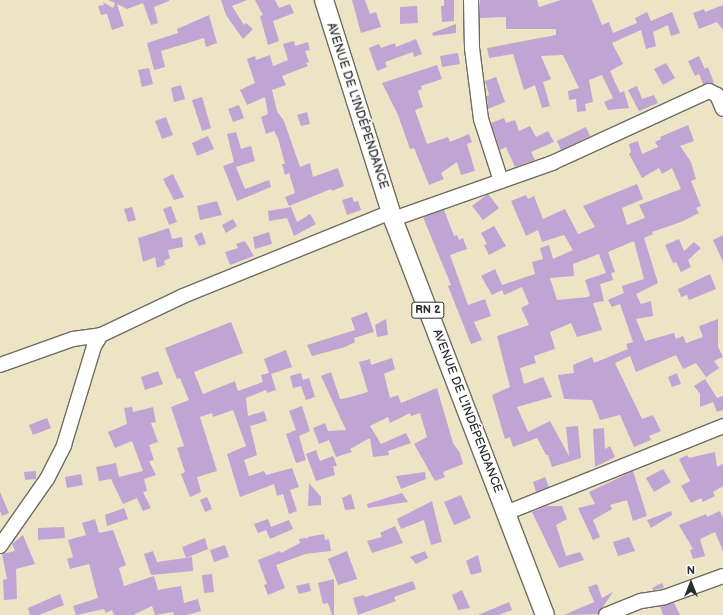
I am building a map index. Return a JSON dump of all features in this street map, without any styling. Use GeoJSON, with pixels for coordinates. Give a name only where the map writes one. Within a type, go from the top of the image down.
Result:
{"type":"FeatureCollection","features":[{"type":"Feature","properties":{"kind":"main road","name":"AVENUE DE L'INDÉPENDANCE"},"geometry":{"type":"LineString","coordinates":[[324,0],[392,215],[545,615]]}},
{"type":"Feature","properties":{"kind":"street"},"geometry":{"type":"LineString","coordinates":[[471,0],[472,48],[481,119],[501,181]]}},
{"type":"Feature","properties":{"kind":"street"},"geometry":{"type":"LineString","coordinates":[[0,364],[73,339],[101,335],[182,296],[392,215],[501,181],[595,145],[709,91],[718,95],[723,109]]}},
{"type":"Feature","properties":{"kind":"street"},"geometry":{"type":"LineString","coordinates":[[0,546],[46,479],[64,445],[94,346],[101,335]]}},
{"type":"Feature","properties":{"kind":"street"},"geometry":{"type":"LineString","coordinates":[[506,513],[723,426]]}},
{"type":"Feature","properties":{"kind":"street"},"geometry":{"type":"LineString","coordinates":[[606,615],[641,601],[665,597],[723,576]]}},
{"type":"Feature","properties":{"kind":"building"},"geometry":{"type":"Polygon","coordinates":[[[108,0],[169,1],[154,7],[158,23],[151,25],[143,3],[127,9],[117,4],[124,26],[112,30],[107,14],[101,15],[98,6],[104,5],[103,2],[113,8],[115,3],[108,0]]]}},
{"type":"Feature","properties":{"kind":"building"},"geometry":{"type":"Polygon","coordinates":[[[221,0],[247,0],[232,6],[244,25],[246,23],[253,29],[243,39],[226,15],[221,0]]]}},
{"type":"Feature","properties":{"kind":"building"},"geometry":{"type":"Polygon","coordinates":[[[255,0],[275,0],[279,8],[290,4],[294,13],[273,21],[279,41],[268,45],[260,16],[263,15],[255,0]]]}},
{"type":"Feature","properties":{"kind":"building"},"geometry":{"type":"Polygon","coordinates":[[[352,0],[365,0],[370,14],[376,12],[381,27],[361,33],[352,0]]]}},
{"type":"Feature","properties":{"kind":"building"},"geometry":{"type":"Polygon","coordinates":[[[444,0],[454,0],[454,21],[442,22],[441,6],[444,6],[444,0]]]}},
{"type":"Feature","properties":{"kind":"building"},"geometry":{"type":"Polygon","coordinates":[[[480,0],[537,0],[539,7],[561,0],[592,0],[602,25],[609,22],[613,33],[637,23],[635,18],[647,12],[651,21],[672,12],[680,33],[671,36],[668,25],[653,32],[656,46],[646,49],[641,30],[612,43],[623,64],[610,71],[620,93],[624,91],[629,108],[608,110],[604,102],[613,98],[602,75],[589,80],[593,102],[585,104],[586,111],[577,112],[576,99],[569,100],[568,91],[579,88],[563,55],[541,56],[551,79],[543,82],[550,106],[542,108],[535,85],[524,90],[513,54],[489,58],[487,48],[556,35],[556,29],[506,29],[506,17],[480,18],[480,0]]]}},
{"type":"Feature","properties":{"kind":"building"},"geometry":{"type":"Polygon","coordinates":[[[723,5],[723,30],[717,22],[699,29],[693,13],[704,9],[705,12],[723,5]]]}},
{"type":"Feature","properties":{"kind":"building"},"geometry":{"type":"Polygon","coordinates":[[[417,6],[418,23],[400,24],[400,7],[417,6]]]}},
{"type":"Feature","properties":{"kind":"building"},"geometry":{"type":"Polygon","coordinates":[[[209,15],[217,43],[206,47],[204,38],[161,51],[165,67],[154,70],[147,43],[178,33],[177,29],[209,15]]]}},
{"type":"Feature","properties":{"kind":"building"},"geometry":{"type":"Polygon","coordinates":[[[456,24],[456,33],[433,36],[432,33],[456,24]]]}},
{"type":"Feature","properties":{"kind":"building"},"geometry":{"type":"Polygon","coordinates":[[[416,39],[422,54],[414,57],[413,52],[385,62],[387,67],[377,71],[369,48],[379,44],[381,48],[395,43],[396,47],[416,39]]]}},
{"type":"Feature","properties":{"kind":"building"},"geometry":{"type":"Polygon","coordinates":[[[294,41],[295,46],[308,42],[310,50],[305,51],[309,62],[306,63],[308,66],[282,76],[286,85],[272,90],[277,111],[284,121],[300,167],[310,163],[313,177],[338,168],[344,186],[332,191],[331,189],[289,206],[285,197],[295,193],[289,173],[285,175],[282,164],[285,164],[278,138],[274,131],[266,134],[261,117],[268,114],[265,97],[247,105],[240,90],[255,83],[247,59],[255,56],[256,60],[270,55],[273,66],[288,60],[283,44],[294,41]]]}},
{"type":"Feature","properties":{"kind":"building"},"geometry":{"type":"Polygon","coordinates":[[[458,53],[460,64],[442,67],[440,56],[458,53]]]}},
{"type":"Feature","properties":{"kind":"building"},"geometry":{"type":"Polygon","coordinates":[[[699,56],[705,69],[708,67],[714,83],[703,84],[699,74],[695,76],[688,61],[699,56]]]}},
{"type":"Feature","properties":{"kind":"building"},"geometry":{"type":"Polygon","coordinates":[[[666,63],[675,78],[663,85],[654,69],[666,63]]]}},
{"type":"Feature","properties":{"kind":"building"},"geometry":{"type":"Polygon","coordinates":[[[437,65],[442,79],[421,86],[422,89],[418,91],[423,107],[415,110],[427,144],[448,137],[450,142],[469,134],[472,142],[467,144],[475,171],[461,175],[457,162],[441,173],[444,179],[429,185],[414,148],[410,149],[398,115],[382,83],[437,65]]]}},
{"type":"Feature","properties":{"kind":"building"},"geometry":{"type":"Polygon","coordinates":[[[149,68],[153,84],[142,87],[138,70],[149,68]]]}},
{"type":"Feature","properties":{"kind":"building"},"geometry":{"type":"Polygon","coordinates":[[[496,77],[505,102],[488,109],[487,96],[489,95],[485,81],[496,77]]]}},
{"type":"Feature","properties":{"kind":"building"},"geometry":{"type":"Polygon","coordinates":[[[181,85],[185,99],[174,102],[171,88],[181,85]]]}},
{"type":"Feature","properties":{"kind":"building"},"geometry":{"type":"Polygon","coordinates":[[[637,86],[642,99],[654,95],[658,103],[639,111],[628,90],[637,86]]]}},
{"type":"Feature","properties":{"kind":"building"},"geometry":{"type":"Polygon","coordinates":[[[202,97],[211,128],[202,131],[192,100],[202,97]]]}},
{"type":"Feature","properties":{"kind":"building"},"geometry":{"type":"Polygon","coordinates":[[[239,105],[244,118],[233,122],[228,109],[239,105]]]}},
{"type":"Feature","properties":{"kind":"building"},"geometry":{"type":"Polygon","coordinates":[[[307,112],[310,124],[301,126],[297,115],[307,112]]]}},
{"type":"Feature","properties":{"kind":"building"},"geometry":{"type":"Polygon","coordinates":[[[166,117],[173,135],[162,139],[155,121],[166,117]]]}},
{"type":"Feature","properties":{"kind":"building"},"geometry":{"type":"Polygon","coordinates":[[[504,118],[506,123],[515,120],[519,131],[530,126],[536,137],[548,131],[554,142],[531,152],[535,160],[515,167],[506,147],[500,150],[491,123],[504,118]]]}},
{"type":"Feature","properties":{"kind":"building"},"geometry":{"type":"Polygon","coordinates":[[[688,125],[694,141],[680,146],[691,162],[696,179],[691,181],[701,206],[696,208],[699,213],[681,222],[652,232],[653,234],[644,238],[658,283],[636,294],[641,304],[651,301],[653,316],[636,319],[645,341],[674,333],[676,339],[683,336],[686,343],[703,337],[699,326],[718,319],[718,347],[723,357],[714,361],[719,368],[706,377],[696,363],[683,369],[676,355],[636,372],[630,356],[615,363],[642,419],[653,415],[661,431],[649,436],[651,440],[634,447],[620,415],[600,420],[592,400],[564,399],[558,375],[574,373],[573,365],[592,357],[594,363],[628,349],[626,344],[633,342],[620,304],[612,307],[608,300],[624,293],[622,286],[644,279],[634,241],[608,252],[615,272],[611,273],[613,280],[600,284],[604,301],[593,303],[602,330],[577,337],[571,323],[550,332],[555,349],[534,356],[536,363],[520,368],[524,384],[543,377],[552,397],[517,407],[528,432],[550,421],[569,456],[566,427],[578,426],[581,458],[552,467],[548,455],[546,455],[537,438],[513,447],[510,437],[505,439],[492,395],[510,387],[497,336],[529,325],[521,308],[529,304],[522,287],[504,295],[502,290],[492,295],[481,276],[495,269],[502,285],[535,274],[532,262],[543,259],[540,248],[549,245],[553,259],[573,250],[564,235],[542,242],[538,230],[526,236],[511,201],[526,195],[528,199],[534,196],[543,219],[565,209],[578,234],[595,227],[583,206],[637,184],[643,199],[622,208],[627,225],[645,218],[639,205],[681,189],[672,168],[662,174],[659,168],[642,178],[629,154],[631,152],[629,144],[638,141],[642,154],[658,147],[655,142],[661,139],[660,137],[688,125]],[[599,254],[573,264],[574,276],[550,278],[557,300],[588,297],[590,295],[585,280],[606,273],[599,254]]]}},
{"type":"Feature","properties":{"kind":"building"},"geometry":{"type":"Polygon","coordinates":[[[586,127],[590,136],[561,150],[557,141],[586,127]]]}},
{"type":"Feature","properties":{"kind":"building"},"geometry":{"type":"Polygon","coordinates":[[[236,132],[241,149],[251,146],[255,161],[236,167],[245,189],[269,180],[271,187],[237,201],[223,166],[234,162],[227,134],[236,132]]]}},
{"type":"Feature","properties":{"kind":"building"},"geometry":{"type":"Polygon","coordinates":[[[208,136],[214,149],[197,156],[192,143],[208,136]]]}},
{"type":"Feature","properties":{"kind":"building"},"geometry":{"type":"Polygon","coordinates":[[[173,174],[184,197],[174,200],[163,179],[173,174]]]}},
{"type":"Feature","properties":{"kind":"building"},"geometry":{"type":"Polygon","coordinates":[[[488,194],[499,208],[483,220],[472,206],[488,194]]]}},
{"type":"Feature","properties":{"kind":"building"},"geometry":{"type":"Polygon","coordinates":[[[352,197],[354,202],[358,201],[361,210],[347,215],[342,200],[352,197]]]}},
{"type":"Feature","properties":{"kind":"building"},"geometry":{"type":"Polygon","coordinates":[[[217,201],[222,215],[200,220],[197,206],[217,201]]]}},
{"type":"Feature","properties":{"kind":"building"},"geometry":{"type":"Polygon","coordinates":[[[171,206],[177,222],[169,225],[163,209],[171,206]]]}},
{"type":"Feature","properties":{"kind":"building"},"geometry":{"type":"Polygon","coordinates":[[[132,207],[136,220],[128,222],[124,209],[132,207]]]}},
{"type":"Feature","properties":{"kind":"building"},"geometry":{"type":"Polygon","coordinates":[[[291,207],[297,222],[310,214],[316,224],[294,236],[287,218],[269,221],[268,211],[291,207]]]}},
{"type":"Feature","properties":{"kind":"building"},"geometry":{"type":"Polygon","coordinates":[[[444,210],[454,236],[457,235],[459,240],[463,238],[467,249],[450,255],[468,305],[485,299],[491,316],[474,322],[482,340],[471,344],[448,286],[451,285],[423,217],[444,210]]]}},
{"type":"Feature","properties":{"kind":"building"},"geometry":{"type":"Polygon","coordinates":[[[233,219],[237,226],[226,233],[222,225],[233,219]]]}},
{"type":"Feature","properties":{"kind":"building"},"geometry":{"type":"Polygon","coordinates":[[[494,226],[506,246],[489,255],[484,245],[487,244],[481,233],[494,226]]]}},
{"type":"Feature","properties":{"kind":"building"},"geometry":{"type":"Polygon","coordinates":[[[169,228],[172,239],[182,237],[183,247],[168,250],[170,258],[164,261],[165,265],[157,268],[155,257],[143,262],[138,238],[169,228]]]}},
{"type":"Feature","properties":{"kind":"building"},"geometry":{"type":"Polygon","coordinates":[[[202,232],[206,244],[199,246],[194,236],[202,232]]]}},
{"type":"Feature","properties":{"kind":"building"},"geometry":{"type":"Polygon","coordinates":[[[269,232],[272,244],[255,249],[253,237],[269,232]]]}},
{"type":"Feature","properties":{"kind":"building"},"geometry":{"type":"Polygon","coordinates":[[[723,235],[723,262],[713,240],[723,235]]]}},
{"type":"Feature","properties":{"kind":"building"},"geometry":{"type":"Polygon","coordinates":[[[679,239],[684,251],[694,242],[701,248],[688,260],[691,267],[681,272],[676,262],[673,263],[665,245],[679,239]]]}},
{"type":"Feature","properties":{"kind":"building"},"geometry":{"type":"Polygon","coordinates":[[[245,241],[254,256],[230,265],[225,252],[238,248],[236,244],[245,241]]]}},
{"type":"Feature","properties":{"kind":"building"},"geometry":{"type":"Polygon","coordinates":[[[710,274],[716,289],[689,300],[687,295],[681,297],[678,289],[710,274]]]}},
{"type":"Feature","properties":{"kind":"building"},"geometry":{"type":"Polygon","coordinates":[[[367,312],[374,332],[354,338],[355,342],[345,347],[312,356],[307,345],[355,330],[351,318],[367,312]]]}},
{"type":"Feature","properties":{"kind":"building"},"geometry":{"type":"Polygon","coordinates":[[[386,319],[388,335],[377,337],[375,325],[386,319]]]}},
{"type":"Feature","properties":{"kind":"building"},"geometry":{"type":"Polygon","coordinates":[[[231,322],[243,353],[194,372],[203,394],[235,381],[238,391],[263,382],[261,375],[269,373],[264,359],[286,350],[292,367],[271,374],[276,390],[267,393],[266,390],[246,398],[248,416],[264,411],[267,421],[250,426],[257,455],[244,460],[249,476],[264,471],[266,475],[292,468],[299,487],[290,490],[297,511],[289,514],[283,494],[277,496],[274,484],[240,497],[227,454],[246,446],[233,410],[213,417],[212,413],[200,417],[217,471],[197,477],[201,492],[190,497],[181,474],[185,472],[177,448],[184,446],[171,407],[189,400],[180,378],[177,379],[165,348],[231,322]]]}},
{"type":"Feature","properties":{"kind":"building"},"geometry":{"type":"Polygon","coordinates":[[[392,358],[395,369],[384,374],[390,398],[398,395],[401,403],[437,388],[453,443],[460,453],[463,464],[443,472],[445,477],[435,481],[414,444],[427,437],[420,413],[411,416],[410,413],[390,423],[388,417],[370,426],[381,444],[406,433],[411,443],[388,451],[389,455],[373,457],[370,438],[350,449],[352,452],[336,457],[329,440],[319,444],[313,428],[325,423],[328,431],[346,430],[321,376],[331,372],[340,399],[347,398],[368,392],[359,362],[370,359],[371,365],[392,358]]]}},
{"type":"Feature","properties":{"kind":"building"},"geometry":{"type":"Polygon","coordinates":[[[158,371],[163,384],[145,390],[141,377],[158,371]]]}},
{"type":"Feature","properties":{"kind":"building"},"geometry":{"type":"Polygon","coordinates":[[[301,373],[303,380],[309,378],[315,397],[306,400],[301,386],[293,388],[290,376],[301,373]]]}},
{"type":"Feature","properties":{"kind":"building"},"geometry":{"type":"Polygon","coordinates":[[[677,373],[681,384],[672,387],[668,377],[677,373]]]}},
{"type":"Feature","properties":{"kind":"building"},"geometry":{"type":"Polygon","coordinates":[[[705,379],[717,398],[723,396],[723,410],[717,412],[713,402],[700,407],[700,394],[694,386],[705,379]]]}},
{"type":"Feature","properties":{"kind":"building"},"geometry":{"type":"Polygon","coordinates":[[[302,406],[310,431],[299,436],[306,460],[296,463],[286,434],[296,430],[289,411],[302,406]]]}},
{"type":"Feature","properties":{"kind":"building"},"geometry":{"type":"Polygon","coordinates":[[[132,407],[133,412],[153,407],[156,422],[151,423],[158,442],[149,445],[154,460],[149,461],[156,475],[144,479],[147,491],[143,492],[151,508],[143,511],[137,498],[123,504],[111,479],[99,481],[96,467],[116,463],[119,477],[143,471],[132,441],[115,448],[108,432],[127,424],[124,408],[132,407]]]}},
{"type":"Feature","properties":{"kind":"building"},"geometry":{"type":"Polygon","coordinates":[[[47,418],[51,428],[33,435],[29,425],[47,418]]]}},
{"type":"Feature","properties":{"kind":"building"},"geometry":{"type":"Polygon","coordinates":[[[604,428],[605,449],[610,446],[615,457],[595,467],[593,429],[604,428]]]}},
{"type":"Feature","properties":{"kind":"building"},"geometry":{"type":"Polygon","coordinates":[[[316,450],[320,461],[333,456],[337,466],[333,466],[335,475],[316,481],[306,454],[316,450]]]}},
{"type":"Feature","properties":{"kind":"building"},"geometry":{"type":"Polygon","coordinates":[[[715,452],[717,467],[723,464],[723,486],[713,492],[715,496],[703,502],[701,498],[691,503],[681,486],[690,481],[679,459],[687,455],[689,458],[715,452]]]}},
{"type":"Feature","properties":{"kind":"building"},"geometry":{"type":"Polygon","coordinates":[[[663,469],[671,482],[654,492],[646,478],[663,469]]]}},
{"type":"Feature","properties":{"kind":"building"},"geometry":{"type":"Polygon","coordinates":[[[36,471],[36,479],[25,480],[24,472],[36,471]]]}},
{"type":"Feature","properties":{"kind":"building"},"geometry":{"type":"Polygon","coordinates":[[[633,471],[647,516],[633,521],[627,500],[610,505],[612,509],[593,520],[600,537],[593,540],[578,508],[595,504],[589,492],[633,471]]]}},
{"type":"Feature","properties":{"kind":"building"},"geometry":{"type":"Polygon","coordinates":[[[425,472],[426,479],[401,489],[396,476],[425,472]]]}},
{"type":"Feature","properties":{"kind":"building"},"geometry":{"type":"Polygon","coordinates":[[[81,474],[83,485],[67,488],[65,477],[81,474]]]}},
{"type":"Feature","properties":{"kind":"building"},"geometry":{"type":"Polygon","coordinates":[[[545,477],[549,487],[536,492],[533,482],[545,477]]]}},
{"type":"Feature","properties":{"kind":"building"},"geometry":{"type":"Polygon","coordinates":[[[309,483],[321,497],[321,505],[308,506],[309,483]]]}},
{"type":"Feature","properties":{"kind":"building"},"geometry":{"type":"Polygon","coordinates":[[[0,492],[9,513],[2,516],[0,511],[0,492]]]}},
{"type":"Feature","properties":{"kind":"building"},"geometry":{"type":"Polygon","coordinates":[[[402,493],[408,502],[368,508],[367,504],[402,493]]]}},
{"type":"Feature","properties":{"kind":"building"},"geometry":{"type":"Polygon","coordinates":[[[351,494],[355,509],[345,510],[342,498],[351,494]]]}},
{"type":"Feature","properties":{"kind":"building"},"geometry":{"type":"Polygon","coordinates":[[[461,495],[471,518],[454,525],[444,502],[461,495]]]}},
{"type":"Feature","properties":{"kind":"building"},"geometry":{"type":"Polygon","coordinates":[[[207,497],[212,509],[205,512],[200,500],[207,497]]]}},
{"type":"Feature","properties":{"kind":"building"},"geometry":{"type":"Polygon","coordinates":[[[432,501],[442,542],[431,545],[424,520],[401,529],[397,519],[432,501]]]}},
{"type":"Feature","properties":{"kind":"building"},"geometry":{"type":"Polygon","coordinates":[[[547,506],[562,506],[567,519],[556,525],[566,556],[580,552],[584,560],[559,568],[532,512],[547,506]]]}},
{"type":"Feature","properties":{"kind":"building"},"geometry":{"type":"Polygon","coordinates":[[[124,508],[128,519],[107,526],[105,515],[124,508]]]}},
{"type":"Feature","properties":{"kind":"building"},"geometry":{"type":"Polygon","coordinates":[[[671,511],[672,515],[651,528],[647,520],[671,511]]]}},
{"type":"Feature","properties":{"kind":"building"},"geometry":{"type":"Polygon","coordinates":[[[720,511],[723,518],[723,551],[715,532],[700,539],[705,556],[693,559],[690,550],[693,549],[679,525],[706,514],[707,517],[720,511]]]}},
{"type":"Feature","properties":{"kind":"building"},"geometry":{"type":"Polygon","coordinates":[[[95,519],[99,533],[113,530],[126,565],[119,568],[124,586],[154,576],[158,590],[181,586],[184,603],[198,599],[201,611],[187,615],[174,615],[173,612],[155,615],[152,606],[133,615],[114,615],[112,610],[106,613],[104,609],[76,615],[73,606],[98,598],[89,564],[70,569],[67,559],[73,557],[68,540],[86,535],[82,523],[95,519]]]}},
{"type":"Feature","properties":{"kind":"building"},"geometry":{"type":"Polygon","coordinates":[[[268,519],[271,527],[289,520],[293,529],[270,539],[266,530],[258,533],[254,524],[268,519]]]}},
{"type":"Feature","properties":{"kind":"building"},"geometry":{"type":"Polygon","coordinates":[[[395,526],[403,543],[372,553],[367,541],[382,537],[380,533],[395,526]]]}},
{"type":"Feature","properties":{"kind":"building"},"geometry":{"type":"Polygon","coordinates":[[[64,527],[65,538],[38,540],[38,528],[64,527]]]}},
{"type":"Feature","properties":{"kind":"building"},"geometry":{"type":"Polygon","coordinates":[[[324,534],[325,540],[329,539],[331,551],[305,554],[276,565],[285,588],[268,595],[264,585],[267,584],[258,560],[280,551],[281,553],[300,543],[299,539],[307,538],[308,540],[308,537],[324,534]]]}},
{"type":"Feature","properties":{"kind":"building"},"geometry":{"type":"Polygon","coordinates":[[[23,535],[35,564],[16,569],[17,599],[4,600],[3,580],[7,579],[2,554],[15,551],[12,544],[23,535]]]}},
{"type":"Feature","properties":{"kind":"building"},"geometry":{"type":"Polygon","coordinates":[[[629,537],[635,551],[618,556],[613,542],[629,537]]]}},
{"type":"Feature","properties":{"kind":"building"},"geometry":{"type":"Polygon","coordinates":[[[205,538],[208,549],[186,558],[182,547],[205,538]]]}},
{"type":"Feature","properties":{"kind":"building"},"geometry":{"type":"Polygon","coordinates":[[[225,545],[229,557],[214,562],[210,550],[225,545]]]}},
{"type":"Feature","properties":{"kind":"building"},"geometry":{"type":"Polygon","coordinates":[[[153,551],[157,562],[192,557],[193,571],[151,575],[144,554],[153,551]]]}},
{"type":"Feature","properties":{"kind":"building"},"geometry":{"type":"Polygon","coordinates":[[[347,551],[357,579],[338,585],[328,559],[347,551]]]}},
{"type":"Feature","properties":{"kind":"building"},"geometry":{"type":"Polygon","coordinates":[[[425,551],[428,558],[416,564],[410,557],[425,551]]]}},
{"type":"Feature","properties":{"kind":"building"},"geometry":{"type":"Polygon","coordinates":[[[478,555],[482,572],[471,575],[466,561],[478,555]]]}},
{"type":"Feature","properties":{"kind":"building"},"geometry":{"type":"Polygon","coordinates":[[[212,574],[214,592],[204,593],[202,575],[212,574]]]}},
{"type":"Feature","properties":{"kind":"building"},"geometry":{"type":"Polygon","coordinates":[[[334,579],[334,615],[332,615],[328,603],[323,604],[318,583],[334,579]]]}},
{"type":"Feature","properties":{"kind":"building"},"geometry":{"type":"Polygon","coordinates":[[[413,581],[416,589],[394,597],[396,601],[358,615],[353,598],[364,595],[365,597],[413,581]]]}},
{"type":"Feature","properties":{"kind":"building"},"geometry":{"type":"Polygon","coordinates":[[[309,583],[311,591],[299,594],[296,586],[309,583]]]}},
{"type":"Feature","properties":{"kind":"building"},"geometry":{"type":"Polygon","coordinates":[[[662,583],[664,588],[653,590],[652,588],[662,583]]]}},
{"type":"Feature","properties":{"kind":"building"},"geometry":{"type":"Polygon","coordinates":[[[597,584],[602,598],[613,592],[598,614],[564,615],[594,602],[588,587],[597,584]]]}},
{"type":"Feature","properties":{"kind":"building"},"geometry":{"type":"Polygon","coordinates":[[[462,590],[470,608],[458,610],[452,595],[462,590]]]}},
{"type":"Feature","properties":{"kind":"building"},"geometry":{"type":"Polygon","coordinates":[[[60,594],[64,605],[39,615],[30,615],[28,608],[60,594]]]}},
{"type":"Feature","properties":{"kind":"building"},"geometry":{"type":"Polygon","coordinates":[[[509,602],[512,610],[499,615],[478,615],[509,602]]]}},
{"type":"Feature","properties":{"kind":"building"},"geometry":{"type":"Polygon","coordinates":[[[674,603],[680,615],[663,615],[660,606],[674,603]]]}}]}
